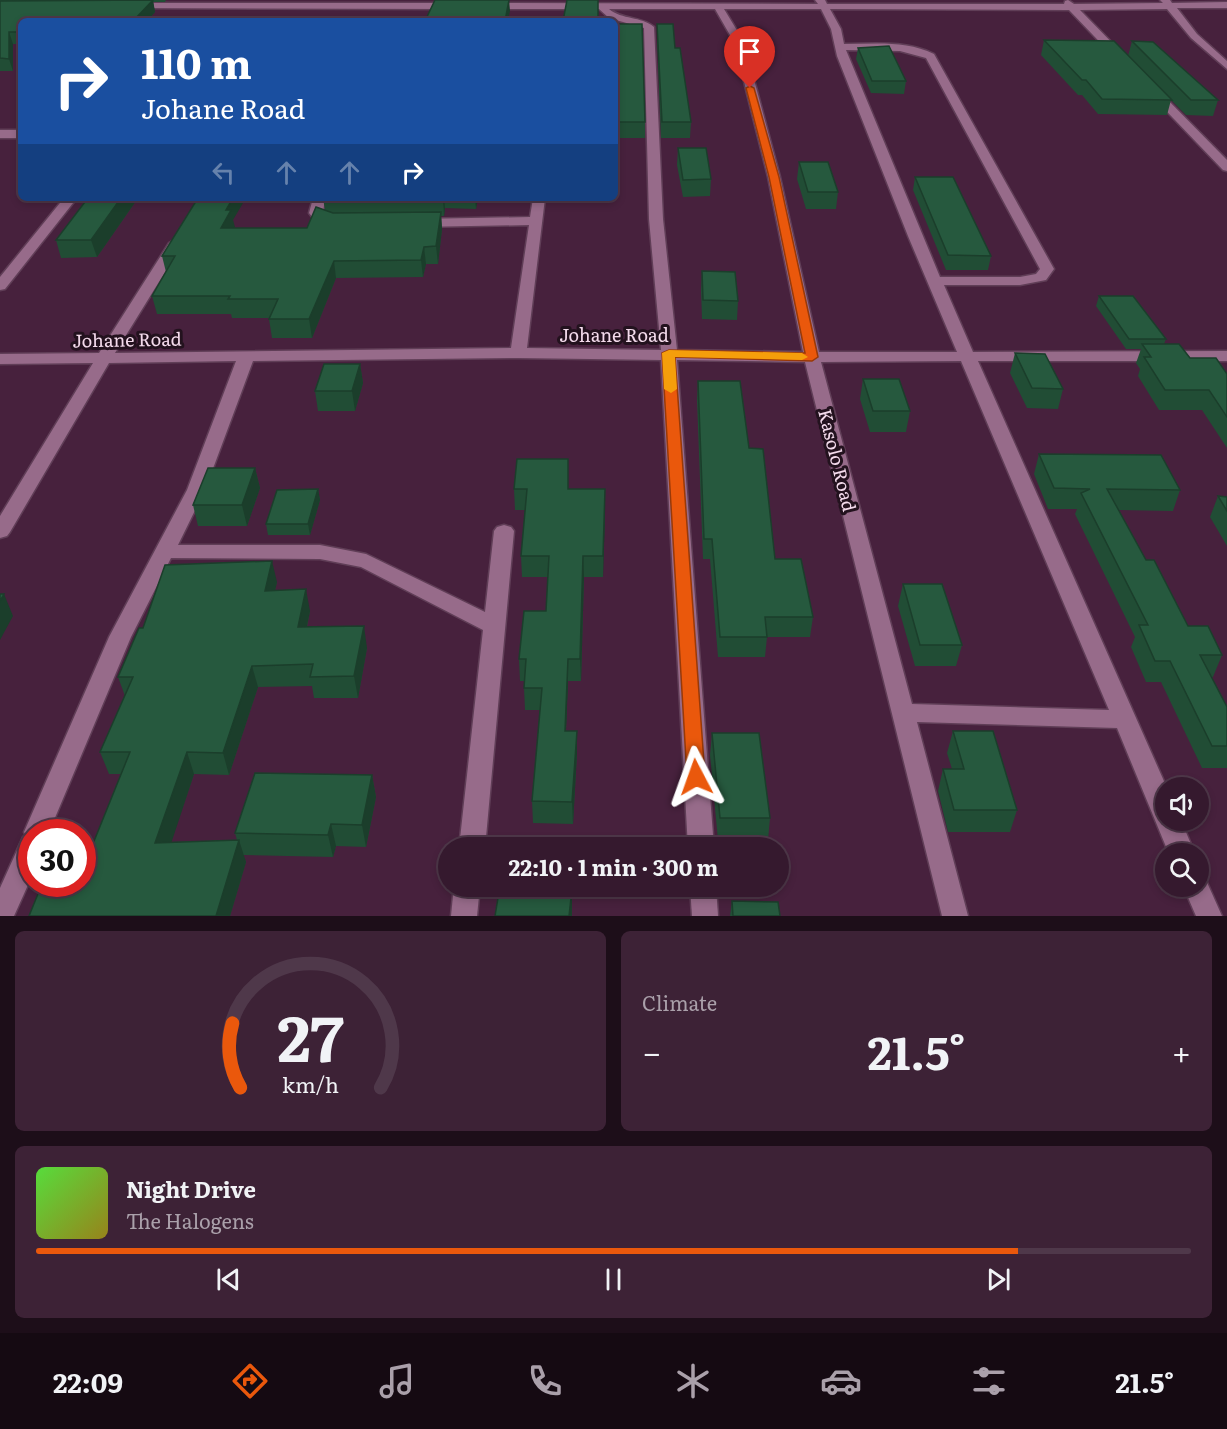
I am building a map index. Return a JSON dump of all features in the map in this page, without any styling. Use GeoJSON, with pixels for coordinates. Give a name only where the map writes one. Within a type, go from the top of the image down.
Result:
{"type":"FeatureCollection","features":[{"type":"Feature","properties":{"kind":"street"},"geometry":{"type":"LineString","coordinates":[[147,0],[156,6]]}},
{"type":"Feature","properties":{"kind":"street"},"geometry":{"type":"LineString","coordinates":[[265,7],[302,0]]}},
{"type":"Feature","properties":{"kind":"street"},"geometry":{"type":"LineString","coordinates":[[354,6],[378,0]]}},
{"type":"Feature","properties":{"kind":"street"},"geometry":{"type":"LineString","coordinates":[[124,2],[156,6],[354,6],[402,10],[462,6]]}},
{"type":"Feature","properties":{"kind":"street"},"geometry":{"type":"LineString","coordinates":[[822,3],[836,29],[842,56],[934,281],[1155,789]]}},
{"type":"Feature","properties":{"kind":"street"},"geometry":{"type":"LineString","coordinates":[[474,6],[718,6],[822,3],[1226,6]]}},
{"type":"Feature","properties":{"kind":"street"},"geometry":{"type":"LineString","coordinates":[[1069,4],[1131,68]]}},
{"type":"Feature","properties":{"kind":"street"},"geometry":{"type":"LineString","coordinates":[[1168,4],[1194,36],[1227,66]]}},
{"type":"Feature","properties":{"kind":"street"},"geometry":{"type":"LineString","coordinates":[[601,6],[614,18]]}},
{"type":"Feature","properties":{"kind":"street","name":"Kasolo Road"},"geometry":{"type":"LineString","coordinates":[[718,6],[739,42],[774,177],[812,357],[955,916]]}},
{"type":"Feature","properties":{"kind":"street"},"geometry":{"type":"LineString","coordinates":[[618,19],[634,21],[649,27],[656,219],[669,353],[700,837]]}},
{"type":"Feature","properties":{"kind":"street"},"geometry":{"type":"LineString","coordinates":[[840,47],[912,50],[924,52],[930,56],[1047,269],[1041,277],[1020,281],[934,281]]}},
{"type":"Feature","properties":{"kind":"street"},"geometry":{"type":"LineString","coordinates":[[1145,84],[1227,167]]}},
{"type":"Feature","properties":{"kind":"street"},"geometry":{"type":"LineString","coordinates":[[0,134],[18,134]]}},
{"type":"Feature","properties":{"kind":"street"},"geometry":{"type":"LineString","coordinates":[[0,286],[68,201]]}},
{"type":"Feature","properties":{"kind":"street"},"geometry":{"type":"LineString","coordinates":[[318,201],[316,213],[322,220],[336,224],[348,224]]}},
{"type":"Feature","properties":{"kind":"street"},"geometry":{"type":"LineString","coordinates":[[518,353],[539,201]]}},
{"type":"Feature","properties":{"kind":"street"},"geometry":{"type":"LineString","coordinates":[[408,223],[537,221]]}},
{"type":"Feature","properties":{"kind":"street"},"geometry":{"type":"LineString","coordinates":[[0,532],[186,228]]}},
{"type":"Feature","properties":{"kind":"street","name":"Johane Road"},"geometry":{"type":"LineString","coordinates":[[0,359],[518,353],[669,353],[812,357],[1227,356]]}},
{"type":"Feature","properties":{"kind":"street"},"geometry":{"type":"LineString","coordinates":[[43,819],[120,637],[196,490],[246,357]]}},
{"type":"Feature","properties":{"kind":"street"},"geometry":{"type":"LineString","coordinates":[[473,837],[504,531]]}},
{"type":"Feature","properties":{"kind":"street"},"geometry":{"type":"LineString","coordinates":[[165,551],[320,552],[366,561],[496,627]]}},
{"type":"Feature","properties":{"kind":"street"},"geometry":{"type":"LineString","coordinates":[[903,713],[1125,719]]}},
{"type":"Feature","properties":{"kind":"street"},"geometry":{"type":"LineString","coordinates":[[1,916],[18,877]]}},
{"type":"Feature","properties":{"kind":"street"},"geometry":{"type":"LineString","coordinates":[[464,916],[466,897]]}},
{"type":"Feature","properties":{"kind":"street"},"geometry":{"type":"LineString","coordinates":[[704,897],[705,916]]}},
{"type":"Feature","properties":{"kind":"street"},"geometry":{"type":"LineString","coordinates":[[1201,897],[1209,916]]}},
{"type":"Feature","properties":{"kind":"building"},"geometry":{"type":"Polygon","coordinates":[[[153,0],[136,18],[18,18],[18,32],[9,32],[9,59],[0,58],[0,1],[153,0]]]}},
{"type":"Feature","properties":{"kind":"building"},"geometry":{"type":"Polygon","coordinates":[[[435,0],[509,0],[506,18],[426,18],[435,0]]]}},
{"type":"Feature","properties":{"kind":"building"},"geometry":{"type":"Polygon","coordinates":[[[567,0],[598,0],[598,18],[564,18],[567,0]]]}},
{"type":"Feature","properties":{"kind":"building"},"geometry":{"type":"Polygon","coordinates":[[[618,24],[642,24],[645,122],[618,122],[618,24]]]}},
{"type":"Feature","properties":{"kind":"building"},"geometry":{"type":"Polygon","coordinates":[[[657,24],[673,24],[675,48],[680,48],[691,122],[662,122],[657,24]]]}},
{"type":"Feature","properties":{"kind":"building"},"geometry":{"type":"Polygon","coordinates":[[[1044,40],[1114,41],[1172,100],[1102,99],[1086,80],[1082,80],[1044,40]]]}},
{"type":"Feature","properties":{"kind":"building"},"geometry":{"type":"Polygon","coordinates":[[[1132,41],[1153,42],[1218,100],[1191,100],[1132,41]]]}},
{"type":"Feature","properties":{"kind":"building"},"geometry":{"type":"Polygon","coordinates":[[[889,46],[906,81],[872,81],[858,48],[889,46]]]}},
{"type":"Feature","properties":{"kind":"building"},"geometry":{"type":"Polygon","coordinates":[[[678,148],[706,148],[711,179],[683,180],[678,148]]]}},
{"type":"Feature","properties":{"kind":"building"},"geometry":{"type":"Polygon","coordinates":[[[799,162],[828,162],[838,192],[808,192],[799,162]]]}},
{"type":"Feature","properties":{"kind":"building"},"geometry":{"type":"Polygon","coordinates":[[[915,177],[953,177],[991,256],[948,255],[915,177]]]}},
{"type":"Feature","properties":{"kind":"building"},"geometry":{"type":"Polygon","coordinates":[[[86,201],[119,201],[91,240],[56,240],[86,201]]]}},
{"type":"Feature","properties":{"kind":"building"},"geometry":{"type":"Polygon","coordinates":[[[196,201],[231,201],[226,210],[231,210],[221,228],[307,228],[316,207],[333,213],[441,212],[436,246],[424,247],[421,260],[334,261],[309,319],[269,319],[278,299],[228,299],[230,296],[152,296],[175,256],[162,256],[196,201]]]}},
{"type":"Feature","properties":{"kind":"building"},"geometry":{"type":"Polygon","coordinates":[[[702,271],[735,272],[738,301],[703,300],[702,271]]]}},
{"type":"Feature","properties":{"kind":"building"},"geometry":{"type":"Polygon","coordinates":[[[1099,296],[1133,296],[1166,339],[1129,339],[1099,296]]]}},
{"type":"Feature","properties":{"kind":"building"},"geometry":{"type":"Polygon","coordinates":[[[1142,344],[1179,344],[1190,358],[1216,358],[1227,374],[1227,417],[1209,390],[1165,390],[1144,357],[1151,357],[1142,344]]]}},
{"type":"Feature","properties":{"kind":"building"},"geometry":{"type":"Polygon","coordinates":[[[1015,353],[1045,354],[1063,389],[1032,388],[1015,353]]]}},
{"type":"Feature","properties":{"kind":"building"},"geometry":{"type":"Polygon","coordinates":[[[324,364],[360,364],[352,391],[315,391],[324,364]]]}},
{"type":"Feature","properties":{"kind":"building"},"geometry":{"type":"Polygon","coordinates":[[[863,379],[899,379],[910,411],[873,411],[863,379]]]}},
{"type":"Feature","properties":{"kind":"building"},"geometry":{"type":"Polygon","coordinates":[[[698,381],[740,381],[749,448],[763,449],[775,559],[801,559],[813,617],[765,617],[767,637],[720,637],[712,539],[704,539],[698,381]]]}},
{"type":"Feature","properties":{"kind":"building"},"geometry":{"type":"Polygon","coordinates":[[[1039,454],[1161,455],[1180,490],[1107,489],[1146,560],[1154,560],[1188,626],[1208,626],[1222,655],[1200,655],[1227,707],[1227,746],[1212,746],[1170,661],[1155,661],[1139,625],[1148,625],[1081,493],[1090,489],[1054,488],[1039,454]]]}},
{"type":"Feature","properties":{"kind":"building"},"geometry":{"type":"Polygon","coordinates":[[[517,459],[568,459],[568,489],[605,489],[603,556],[583,556],[580,659],[568,659],[565,731],[577,731],[572,802],[532,801],[542,688],[524,688],[526,659],[519,659],[524,611],[546,611],[549,556],[521,556],[527,489],[514,489],[517,459]]]}},
{"type":"Feature","properties":{"kind":"building"},"geometry":{"type":"Polygon","coordinates":[[[208,468],[255,468],[242,505],[193,505],[208,468]]]}},
{"type":"Feature","properties":{"kind":"building"},"geometry":{"type":"Polygon","coordinates":[[[318,489],[308,524],[266,524],[277,490],[318,489]]]}},
{"type":"Feature","properties":{"kind":"building"},"geometry":{"type":"Polygon","coordinates":[[[1218,496],[1227,497],[1227,511],[1218,496]]]}},
{"type":"Feature","properties":{"kind":"building"},"geometry":{"type":"Polygon","coordinates":[[[272,561],[265,591],[306,589],[298,627],[364,626],[354,676],[310,677],[313,664],[252,666],[223,753],[187,752],[155,843],[239,840],[216,916],[29,916],[37,897],[96,897],[96,836],[130,752],[100,752],[133,677],[118,677],[139,628],[143,628],[165,565],[272,561]]]}},
{"type":"Feature","properties":{"kind":"building"},"geometry":{"type":"Polygon","coordinates":[[[903,584],[942,584],[962,645],[920,645],[903,584]]]}},
{"type":"Feature","properties":{"kind":"building"},"geometry":{"type":"Polygon","coordinates":[[[953,731],[993,731],[1017,810],[954,810],[943,769],[964,769],[953,731]]]}},
{"type":"Feature","properties":{"kind":"building"},"geometry":{"type":"Polygon","coordinates":[[[712,733],[759,733],[770,818],[720,818],[712,733]]]}},
{"type":"Feature","properties":{"kind":"building"},"geometry":{"type":"Polygon","coordinates":[[[255,773],[372,775],[362,825],[331,824],[328,835],[235,833],[255,773]]]}},
{"type":"Feature","properties":{"kind":"building"},"geometry":{"type":"Polygon","coordinates":[[[498,897],[571,897],[569,916],[495,916],[498,897]]]}},
{"type":"Feature","properties":{"kind":"building"},"geometry":{"type":"Polygon","coordinates":[[[732,901],[778,902],[780,916],[733,916],[732,901]]]}},
{"type":"Feature","properties":{"kind":"slow traffic"},"geometry":{"type":"LineString","coordinates":[[671,389],[669,353],[802,357]]}},
{"type":"Feature","properties":{"kind":"route"},"geometry":{"type":"LineString","coordinates":[[696,777],[669,353],[812,357],[774,177],[750,88]]}}]}
